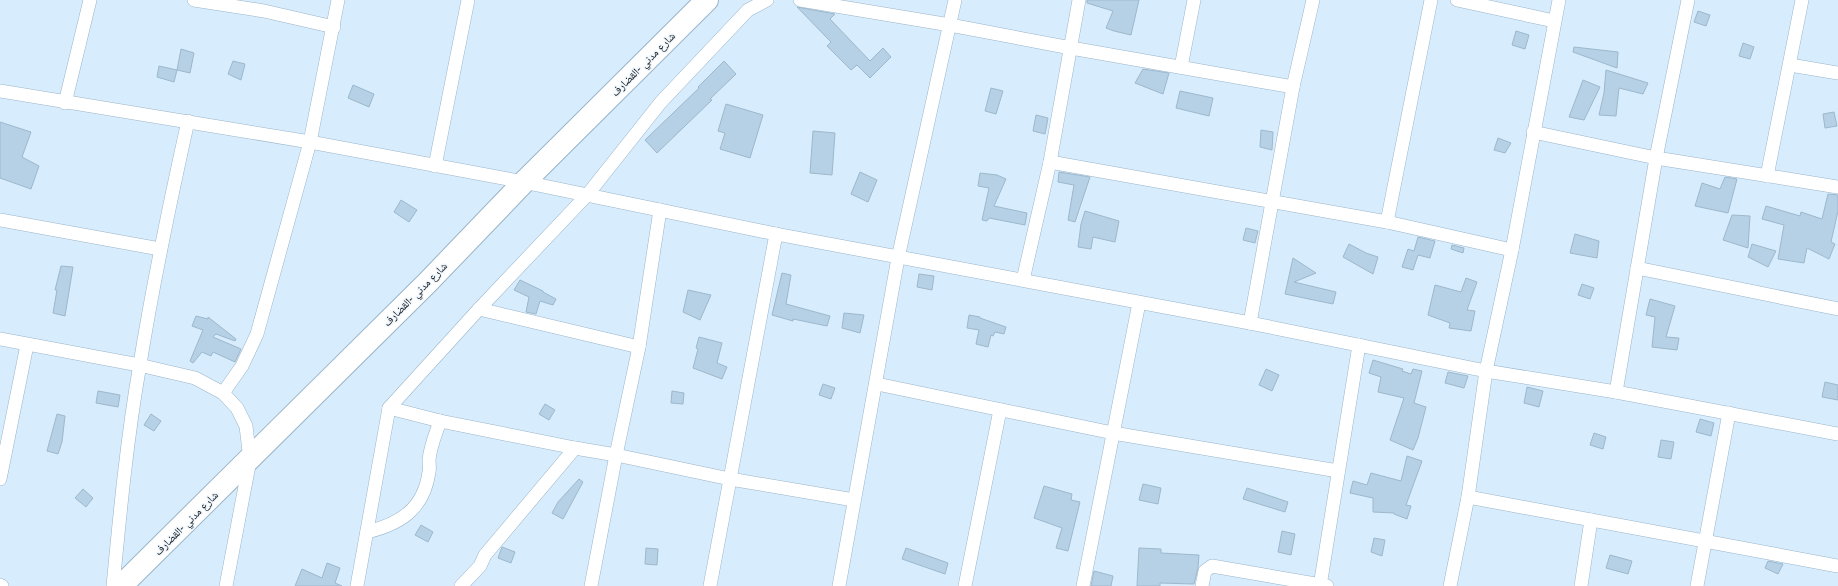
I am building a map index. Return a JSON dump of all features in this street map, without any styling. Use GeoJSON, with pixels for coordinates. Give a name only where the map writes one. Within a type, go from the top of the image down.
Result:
{"type":"FeatureCollection","features":[{"type":"Feature","properties":{"kind":"highway","name":"شارع مدني -القضارف"},"geometry":{"type":"LineString","coordinates":[[121,586],[250,460],[428,282],[524,182],[707,0]]}},
{"type":"Feature","properties":{"kind":"street"},"geometry":{"type":"LineString","coordinates":[[65,102],[90,0]]}},
{"type":"Feature","properties":{"kind":"street"},"geometry":{"type":"LineString","coordinates":[[223,393],[242,366],[257,334],[310,142],[338,0]]}},
{"type":"Feature","properties":{"kind":"street"},"geometry":{"type":"LineString","coordinates":[[435,166],[468,0]]}},
{"type":"Feature","properties":{"kind":"street"},"geometry":{"type":"LineString","coordinates":[[357,586],[389,408],[479,309],[588,194],[661,102],[748,10],[767,0]]}},
{"type":"Feature","properties":{"kind":"street"},"geometry":{"type":"LineString","coordinates":[[800,0],[950,25],[1293,87]]}},
{"type":"Feature","properties":{"kind":"street"},"geometry":{"type":"LineString","coordinates":[[839,586],[877,384],[898,258],[955,0]]}},
{"type":"Feature","properties":{"kind":"street"},"geometry":{"type":"LineString","coordinates":[[1023,280],[1050,162],[1079,0]]}},
{"type":"Feature","properties":{"kind":"street"},"geometry":{"type":"LineString","coordinates":[[1181,67],[1194,0]]}},
{"type":"Feature","properties":{"kind":"street"},"geometry":{"type":"LineString","coordinates":[[1250,323],[1293,87],[1313,0]]}},
{"type":"Feature","properties":{"kind":"street"},"geometry":{"type":"LineString","coordinates":[[1386,222],[1431,0]]}},
{"type":"Feature","properties":{"kind":"street"},"geometry":{"type":"LineString","coordinates":[[1457,0],[1554,21]]}},
{"type":"Feature","properties":{"kind":"street"},"geometry":{"type":"LineString","coordinates":[[1450,586],[1468,497],[1486,371],[1512,250],[1559,0]]}},
{"type":"Feature","properties":{"kind":"street"},"geometry":{"type":"LineString","coordinates":[[1616,392],[1656,158],[1688,0]]}},
{"type":"Feature","properties":{"kind":"street"},"geometry":{"type":"LineString","coordinates":[[1767,176],[1802,0]]}},
{"type":"Feature","properties":{"kind":"street"},"geometry":{"type":"LineString","coordinates":[[201,1],[264,11],[334,26]]}},
{"type":"Feature","properties":{"kind":"street"},"geometry":{"type":"LineString","coordinates":[[1790,65],[1838,74]]}},
{"type":"Feature","properties":{"kind":"street"},"geometry":{"type":"LineString","coordinates":[[0,91],[310,142],[588,194],[776,234],[1250,323],[1486,371],[1616,392],[1838,434]]}},
{"type":"Feature","properties":{"kind":"street"},"geometry":{"type":"LineString","coordinates":[[112,586],[125,468],[140,365],[160,249],[188,121]]}},
{"type":"Feature","properties":{"kind":"street"},"geometry":{"type":"LineString","coordinates":[[1533,132],[1656,158],[1838,188]]}},
{"type":"Feature","properties":{"kind":"street"},"geometry":{"type":"LineString","coordinates":[[1050,162],[1386,222],[1512,250]]}},
{"type":"Feature","properties":{"kind":"street"},"geometry":{"type":"LineString","coordinates":[[591,586],[638,348],[660,210]]}},
{"type":"Feature","properties":{"kind":"street"},"geometry":{"type":"LineString","coordinates":[[0,220],[160,249]]}},
{"type":"Feature","properties":{"kind":"street"},"geometry":{"type":"LineString","coordinates":[[710,586],[776,234]]}},
{"type":"Feature","properties":{"kind":"street"},"geometry":{"type":"LineString","coordinates":[[1637,268],[1838,309]]}},
{"type":"Feature","properties":{"kind":"street"},"geometry":{"type":"LineString","coordinates":[[1082,586],[1139,303]]}},
{"type":"Feature","properties":{"kind":"street"},"geometry":{"type":"LineString","coordinates":[[479,309],[638,348]]}},
{"type":"Feature","properties":{"kind":"street"},"geometry":{"type":"LineString","coordinates":[[0,339],[140,365],[195,378],[223,393],[237,408],[246,426],[250,460],[226,586]]}},
{"type":"Feature","properties":{"kind":"street"},"geometry":{"type":"LineString","coordinates":[[0,479],[3,456],[27,345]]}},
{"type":"Feature","properties":{"kind":"street"},"geometry":{"type":"LineString","coordinates":[[1202,586],[1205,571],[1212,566],[1322,586],[1338,471],[1359,345]]}},
{"type":"Feature","properties":{"kind":"street"},"geometry":{"type":"LineString","coordinates":[[877,384],[1113,433],[1338,471]]}},
{"type":"Feature","properties":{"kind":"street"},"geometry":{"type":"LineString","coordinates":[[389,408],[440,421],[575,448],[616,454],[730,479],[854,500]]}},
{"type":"Feature","properties":{"kind":"street"},"geometry":{"type":"LineString","coordinates":[[966,586],[1000,410]]}},
{"type":"Feature","properties":{"kind":"street"},"geometry":{"type":"LineString","coordinates":[[1697,586],[1729,413]]}},
{"type":"Feature","properties":{"kind":"street"},"geometry":{"type":"LineString","coordinates":[[367,532],[385,528],[403,518],[416,506],[426,488],[430,471],[429,460],[440,421]]}},
{"type":"Feature","properties":{"kind":"street"},"geometry":{"type":"LineString","coordinates":[[461,586],[480,566],[484,555],[575,448]]}},
{"type":"Feature","properties":{"kind":"street"},"geometry":{"type":"LineString","coordinates":[[1468,497],[1838,566]]}},
{"type":"Feature","properties":{"kind":"street"},"geometry":{"type":"LineString","coordinates":[[1581,586],[1591,520]]}},
{"type":"Feature","properties":{"kind":"building"},"geometry":{"type":"Polygon","coordinates":[[[1087,0],[1139,0],[1131,35],[1106,28],[1113,11],[1087,3],[1087,0]]]}},
{"type":"Feature","properties":{"kind":"building"},"geometry":{"type":"Polygon","coordinates":[[[797,7],[835,14],[830,19],[870,61],[883,48],[891,57],[870,78],[857,65],[851,70],[827,46],[831,42],[797,7]]]}},
{"type":"Feature","properties":{"kind":"building"},"geometry":{"type":"Polygon","coordinates":[[[1698,11],[1710,15],[1706,26],[1694,22],[1698,11]]]}},
{"type":"Feature","properties":{"kind":"building"},"geometry":{"type":"Polygon","coordinates":[[[1516,31],[1529,35],[1525,49],[1512,45],[1516,31]]]}},
{"type":"Feature","properties":{"kind":"building"},"geometry":{"type":"Polygon","coordinates":[[[1743,43],[1754,47],[1750,59],[1739,56],[1743,43]]]}},
{"type":"Feature","properties":{"kind":"building"},"geometry":{"type":"Polygon","coordinates":[[[1574,47],[1618,52],[1617,68],[1573,52],[1574,47]]]}},
{"type":"Feature","properties":{"kind":"building"},"geometry":{"type":"Polygon","coordinates":[[[181,49],[194,53],[190,73],[177,70],[181,49]]]}},
{"type":"Feature","properties":{"kind":"building"},"geometry":{"type":"Polygon","coordinates":[[[233,61],[245,64],[241,80],[228,74],[233,61]]]}},
{"type":"Feature","properties":{"kind":"building"},"geometry":{"type":"Polygon","coordinates":[[[724,61],[736,74],[710,99],[712,100],[657,153],[645,140],[699,88],[698,87],[724,61]]]}},
{"type":"Feature","properties":{"kind":"building"},"geometry":{"type":"Polygon","coordinates":[[[159,66],[177,70],[174,82],[157,77],[159,66]]]}},
{"type":"Feature","properties":{"kind":"building"},"geometry":{"type":"Polygon","coordinates":[[[1143,69],[1169,73],[1163,94],[1135,83],[1143,69]]]}},
{"type":"Feature","properties":{"kind":"building"},"geometry":{"type":"Polygon","coordinates":[[[1606,70],[1648,83],[1643,94],[1619,88],[1616,116],[1599,115],[1604,93],[1606,70]]]}},
{"type":"Feature","properties":{"kind":"building"},"geometry":{"type":"Polygon","coordinates":[[[1583,80],[1600,87],[1584,120],[1569,117],[1583,80]]]}},
{"type":"Feature","properties":{"kind":"building"},"geometry":{"type":"Polygon","coordinates":[[[353,85],[374,94],[369,107],[348,98],[353,85]]]}},
{"type":"Feature","properties":{"kind":"building"},"geometry":{"type":"Polygon","coordinates":[[[991,88],[1003,91],[996,114],[985,111],[991,88]]]}},
{"type":"Feature","properties":{"kind":"building"},"geometry":{"type":"Polygon","coordinates":[[[1180,91],[1213,98],[1209,116],[1176,108],[1180,91]]]}},
{"type":"Feature","properties":{"kind":"building"},"geometry":{"type":"Polygon","coordinates":[[[726,104],[763,115],[750,158],[720,149],[725,133],[718,131],[726,104]]]}},
{"type":"Feature","properties":{"kind":"building"},"geometry":{"type":"Polygon","coordinates":[[[1834,112],[1837,126],[1825,128],[1823,114],[1834,112]]]}},
{"type":"Feature","properties":{"kind":"building"},"geometry":{"type":"Polygon","coordinates":[[[1036,115],[1048,118],[1045,134],[1033,131],[1036,115]]]}},
{"type":"Feature","properties":{"kind":"building"},"geometry":{"type":"Polygon","coordinates":[[[0,122],[31,132],[22,157],[39,166],[31,189],[0,178],[0,122]]]}},
{"type":"Feature","properties":{"kind":"building"},"geometry":{"type":"Polygon","coordinates":[[[1261,130],[1273,132],[1272,150],[1260,147],[1261,130]]]}},
{"type":"Feature","properties":{"kind":"building"},"geometry":{"type":"Polygon","coordinates":[[[813,131],[835,133],[832,175],[810,173],[813,131]]]}},
{"type":"Feature","properties":{"kind":"building"},"geometry":{"type":"Polygon","coordinates":[[[1498,138],[1511,143],[1505,153],[1494,150],[1498,138]]]}},
{"type":"Feature","properties":{"kind":"building"},"geometry":{"type":"Polygon","coordinates":[[[860,172],[877,180],[868,202],[851,194],[860,172]]]}},
{"type":"Feature","properties":{"kind":"building"},"geometry":{"type":"Polygon","coordinates":[[[1059,172],[1090,177],[1075,222],[1068,220],[1074,185],[1058,182],[1059,172]]]}},
{"type":"Feature","properties":{"kind":"building"},"geometry":{"type":"Polygon","coordinates":[[[980,173],[997,175],[1006,179],[994,206],[1027,213],[1025,225],[989,218],[987,221],[982,220],[989,188],[978,186],[980,173]]]}},
{"type":"Feature","properties":{"kind":"building"},"geometry":{"type":"Polygon","coordinates":[[[1725,177],[1737,179],[1728,213],[1695,206],[1702,183],[1720,189],[1725,177]]]}},
{"type":"Feature","properties":{"kind":"building"},"geometry":{"type":"Polygon","coordinates":[[[1828,194],[1838,195],[1838,211],[1831,242],[1835,244],[1829,259],[1807,248],[1804,263],[1778,259],[1784,225],[1762,219],[1766,206],[1800,216],[1801,212],[1822,219],[1828,194]]]}},
{"type":"Feature","properties":{"kind":"building"},"geometry":{"type":"Polygon","coordinates":[[[401,200],[417,210],[409,222],[394,212],[401,200]]]}},
{"type":"Feature","properties":{"kind":"building"},"geometry":{"type":"Polygon","coordinates":[[[1085,211],[1119,221],[1115,242],[1093,237],[1091,249],[1078,247],[1081,224],[1085,211]]]}},
{"type":"Feature","properties":{"kind":"building"},"geometry":{"type":"Polygon","coordinates":[[[1732,215],[1750,216],[1748,248],[1723,240],[1732,215]]]}},
{"type":"Feature","properties":{"kind":"building"},"geometry":{"type":"Polygon","coordinates":[[[1246,228],[1258,231],[1255,243],[1243,240],[1246,228]]]}},
{"type":"Feature","properties":{"kind":"building"},"geometry":{"type":"Polygon","coordinates":[[[1575,234],[1599,241],[1597,258],[1570,253],[1575,234]]]}},
{"type":"Feature","properties":{"kind":"building"},"geometry":{"type":"Polygon","coordinates":[[[1418,237],[1435,241],[1430,258],[1418,255],[1413,270],[1402,267],[1408,249],[1414,251],[1418,237]]]}},
{"type":"Feature","properties":{"kind":"building"},"geometry":{"type":"Polygon","coordinates":[[[1349,244],[1366,253],[1378,257],[1373,274],[1343,257],[1349,244]]]}},
{"type":"Feature","properties":{"kind":"building"},"geometry":{"type":"Polygon","coordinates":[[[1752,244],[1776,251],[1768,267],[1748,257],[1752,244]]]}},
{"type":"Feature","properties":{"kind":"building"},"geometry":{"type":"Polygon","coordinates":[[[1452,245],[1464,248],[1463,253],[1451,249],[1452,245]]]}},
{"type":"Feature","properties":{"kind":"building"},"geometry":{"type":"Polygon","coordinates":[[[1293,258],[1316,273],[1294,282],[1336,292],[1333,304],[1285,294],[1293,258]]]}},
{"type":"Feature","properties":{"kind":"building"},"geometry":{"type":"Polygon","coordinates":[[[61,266],[73,267],[65,316],[53,313],[57,290],[55,290],[61,266]]]}},
{"type":"Feature","properties":{"kind":"building"},"geometry":{"type":"Polygon","coordinates":[[[782,273],[791,275],[786,304],[830,316],[827,326],[793,319],[793,321],[772,315],[782,273]]]}},
{"type":"Feature","properties":{"kind":"building"},"geometry":{"type":"Polygon","coordinates":[[[919,274],[934,276],[932,290],[917,287],[919,274]]]}},
{"type":"Feature","properties":{"kind":"building"},"geometry":{"type":"Polygon","coordinates":[[[1466,278],[1477,282],[1467,310],[1475,311],[1471,331],[1449,328],[1450,323],[1428,315],[1435,285],[1461,292],[1466,278]]]}},
{"type":"Feature","properties":{"kind":"building"},"geometry":{"type":"Polygon","coordinates":[[[520,280],[556,299],[553,305],[540,301],[536,314],[526,312],[529,297],[514,290],[520,280]]]}},
{"type":"Feature","properties":{"kind":"building"},"geometry":{"type":"Polygon","coordinates":[[[1582,284],[1594,288],[1590,299],[1578,295],[1582,284]]]}},
{"type":"Feature","properties":{"kind":"building"},"geometry":{"type":"Polygon","coordinates":[[[688,290],[711,295],[700,320],[683,312],[688,290]]]}},
{"type":"Feature","properties":{"kind":"building"},"geometry":{"type":"Polygon","coordinates":[[[1650,299],[1675,306],[1666,337],[1679,338],[1677,350],[1652,347],[1655,317],[1646,315],[1650,299]]]}},
{"type":"Feature","properties":{"kind":"building"},"geometry":{"type":"Polygon","coordinates":[[[844,313],[864,315],[860,333],[842,328],[844,313]]]}},
{"type":"Feature","properties":{"kind":"building"},"geometry":{"type":"Polygon","coordinates":[[[969,315],[980,317],[1006,327],[1004,334],[995,332],[993,336],[991,335],[988,347],[976,344],[979,330],[967,328],[969,315]]]}},
{"type":"Feature","properties":{"kind":"building"},"geometry":{"type":"Polygon","coordinates":[[[196,316],[208,319],[208,317],[236,339],[235,341],[216,334],[213,337],[241,349],[235,362],[213,352],[211,356],[202,352],[193,363],[190,361],[203,330],[192,326],[196,316]]]}},
{"type":"Feature","properties":{"kind":"building"},"geometry":{"type":"Polygon","coordinates":[[[699,337],[722,343],[717,363],[727,367],[722,379],[693,368],[698,349],[696,348],[699,337]]]}},
{"type":"Feature","properties":{"kind":"building"},"geometry":{"type":"Polygon","coordinates":[[[1373,360],[1403,369],[1402,371],[1411,374],[1413,369],[1422,371],[1414,403],[1426,407],[1418,438],[1413,450],[1390,440],[1404,398],[1378,392],[1381,377],[1369,373],[1373,360]]]}},
{"type":"Feature","properties":{"kind":"building"},"geometry":{"type":"Polygon","coordinates":[[[1266,369],[1279,375],[1272,391],[1259,385],[1266,369]]]}},
{"type":"Feature","properties":{"kind":"building"},"geometry":{"type":"Polygon","coordinates":[[[1448,372],[1468,376],[1464,388],[1445,383],[1448,372]]]}},
{"type":"Feature","properties":{"kind":"building"},"geometry":{"type":"Polygon","coordinates":[[[1825,382],[1838,385],[1838,400],[1822,397],[1825,382]]]}},
{"type":"Feature","properties":{"kind":"building"},"geometry":{"type":"Polygon","coordinates":[[[823,384],[835,388],[831,399],[819,395],[823,384]]]}},
{"type":"Feature","properties":{"kind":"building"},"geometry":{"type":"Polygon","coordinates":[[[1527,387],[1543,391],[1539,407],[1524,403],[1527,387]]]}},
{"type":"Feature","properties":{"kind":"building"},"geometry":{"type":"Polygon","coordinates":[[[98,391],[120,395],[118,407],[96,403],[98,391]]]}},
{"type":"Feature","properties":{"kind":"building"},"geometry":{"type":"Polygon","coordinates":[[[672,391],[684,393],[683,404],[671,403],[672,391]]]}},
{"type":"Feature","properties":{"kind":"building"},"geometry":{"type":"Polygon","coordinates":[[[545,404],[555,410],[549,420],[539,414],[545,404]]]}},
{"type":"Feature","properties":{"kind":"building"},"geometry":{"type":"Polygon","coordinates":[[[57,414],[65,416],[62,442],[58,454],[47,451],[57,414]]]}},
{"type":"Feature","properties":{"kind":"building"},"geometry":{"type":"Polygon","coordinates":[[[151,414],[161,421],[154,431],[144,425],[151,414]]]}},
{"type":"Feature","properties":{"kind":"building"},"geometry":{"type":"Polygon","coordinates":[[[1700,419],[1714,423],[1711,436],[1696,432],[1700,419]]]}},
{"type":"Feature","properties":{"kind":"building"},"geometry":{"type":"Polygon","coordinates":[[[1594,433],[1606,437],[1603,449],[1590,445],[1594,433]]]}},
{"type":"Feature","properties":{"kind":"building"},"geometry":{"type":"Polygon","coordinates":[[[1661,440],[1674,442],[1671,459],[1658,457],[1661,440]]]}},
{"type":"Feature","properties":{"kind":"building"},"geometry":{"type":"Polygon","coordinates":[[[1407,456],[1422,461],[1406,505],[1411,506],[1407,519],[1394,513],[1373,512],[1373,498],[1350,493],[1353,481],[1367,485],[1371,473],[1401,481],[1407,456]]]}},
{"type":"Feature","properties":{"kind":"building"},"geometry":{"type":"Polygon","coordinates":[[[579,479],[583,482],[563,519],[552,513],[558,502],[579,479]]]}},
{"type":"Feature","properties":{"kind":"building"},"geometry":{"type":"Polygon","coordinates":[[[1143,484],[1161,488],[1158,504],[1139,500],[1143,484]]]}},
{"type":"Feature","properties":{"kind":"building"},"geometry":{"type":"Polygon","coordinates":[[[1044,486],[1072,494],[1071,500],[1080,502],[1068,551],[1056,548],[1062,528],[1034,518],[1044,486]]]}},
{"type":"Feature","properties":{"kind":"building"},"geometry":{"type":"Polygon","coordinates":[[[1247,488],[1288,502],[1285,512],[1243,499],[1247,488]]]}},
{"type":"Feature","properties":{"kind":"building"},"geometry":{"type":"Polygon","coordinates":[[[83,489],[93,498],[86,507],[75,498],[83,489]]]}},
{"type":"Feature","properties":{"kind":"building"},"geometry":{"type":"Polygon","coordinates":[[[421,525],[433,532],[428,542],[415,535],[421,525]]]}},
{"type":"Feature","properties":{"kind":"building"},"geometry":{"type":"Polygon","coordinates":[[[1282,531],[1295,534],[1291,555],[1278,552],[1282,531]]]}},
{"type":"Feature","properties":{"kind":"building"},"geometry":{"type":"Polygon","coordinates":[[[1374,538],[1385,540],[1382,556],[1371,552],[1374,538]]]}},
{"type":"Feature","properties":{"kind":"building"},"geometry":{"type":"Polygon","coordinates":[[[502,547],[515,552],[511,563],[498,558],[502,547]]]}},
{"type":"Feature","properties":{"kind":"building"},"geometry":{"type":"Polygon","coordinates":[[[646,548],[658,549],[657,565],[645,564],[646,548]]]}},
{"type":"Feature","properties":{"kind":"building"},"geometry":{"type":"Polygon","coordinates":[[[906,548],[948,563],[945,574],[902,559],[906,548]]]}},
{"type":"Feature","properties":{"kind":"building"},"geometry":{"type":"Polygon","coordinates":[[[1139,548],[1161,549],[1161,553],[1199,555],[1198,568],[1194,584],[1160,583],[1160,586],[1137,586],[1139,548]]]}},
{"type":"Feature","properties":{"kind":"building"},"geometry":{"type":"Polygon","coordinates":[[[1610,555],[1632,561],[1628,574],[1606,568],[1610,555]]]}},
{"type":"Feature","properties":{"kind":"building"},"geometry":{"type":"Polygon","coordinates":[[[1768,561],[1783,564],[1778,574],[1765,568],[1768,561]]]}},
{"type":"Feature","properties":{"kind":"building"},"geometry":{"type":"Polygon","coordinates":[[[327,563],[340,568],[335,583],[342,586],[295,586],[302,569],[322,578],[327,563]]]}},
{"type":"Feature","properties":{"kind":"building"},"geometry":{"type":"Polygon","coordinates":[[[1094,571],[1113,576],[1111,586],[1091,586],[1094,571]]]}}]}
